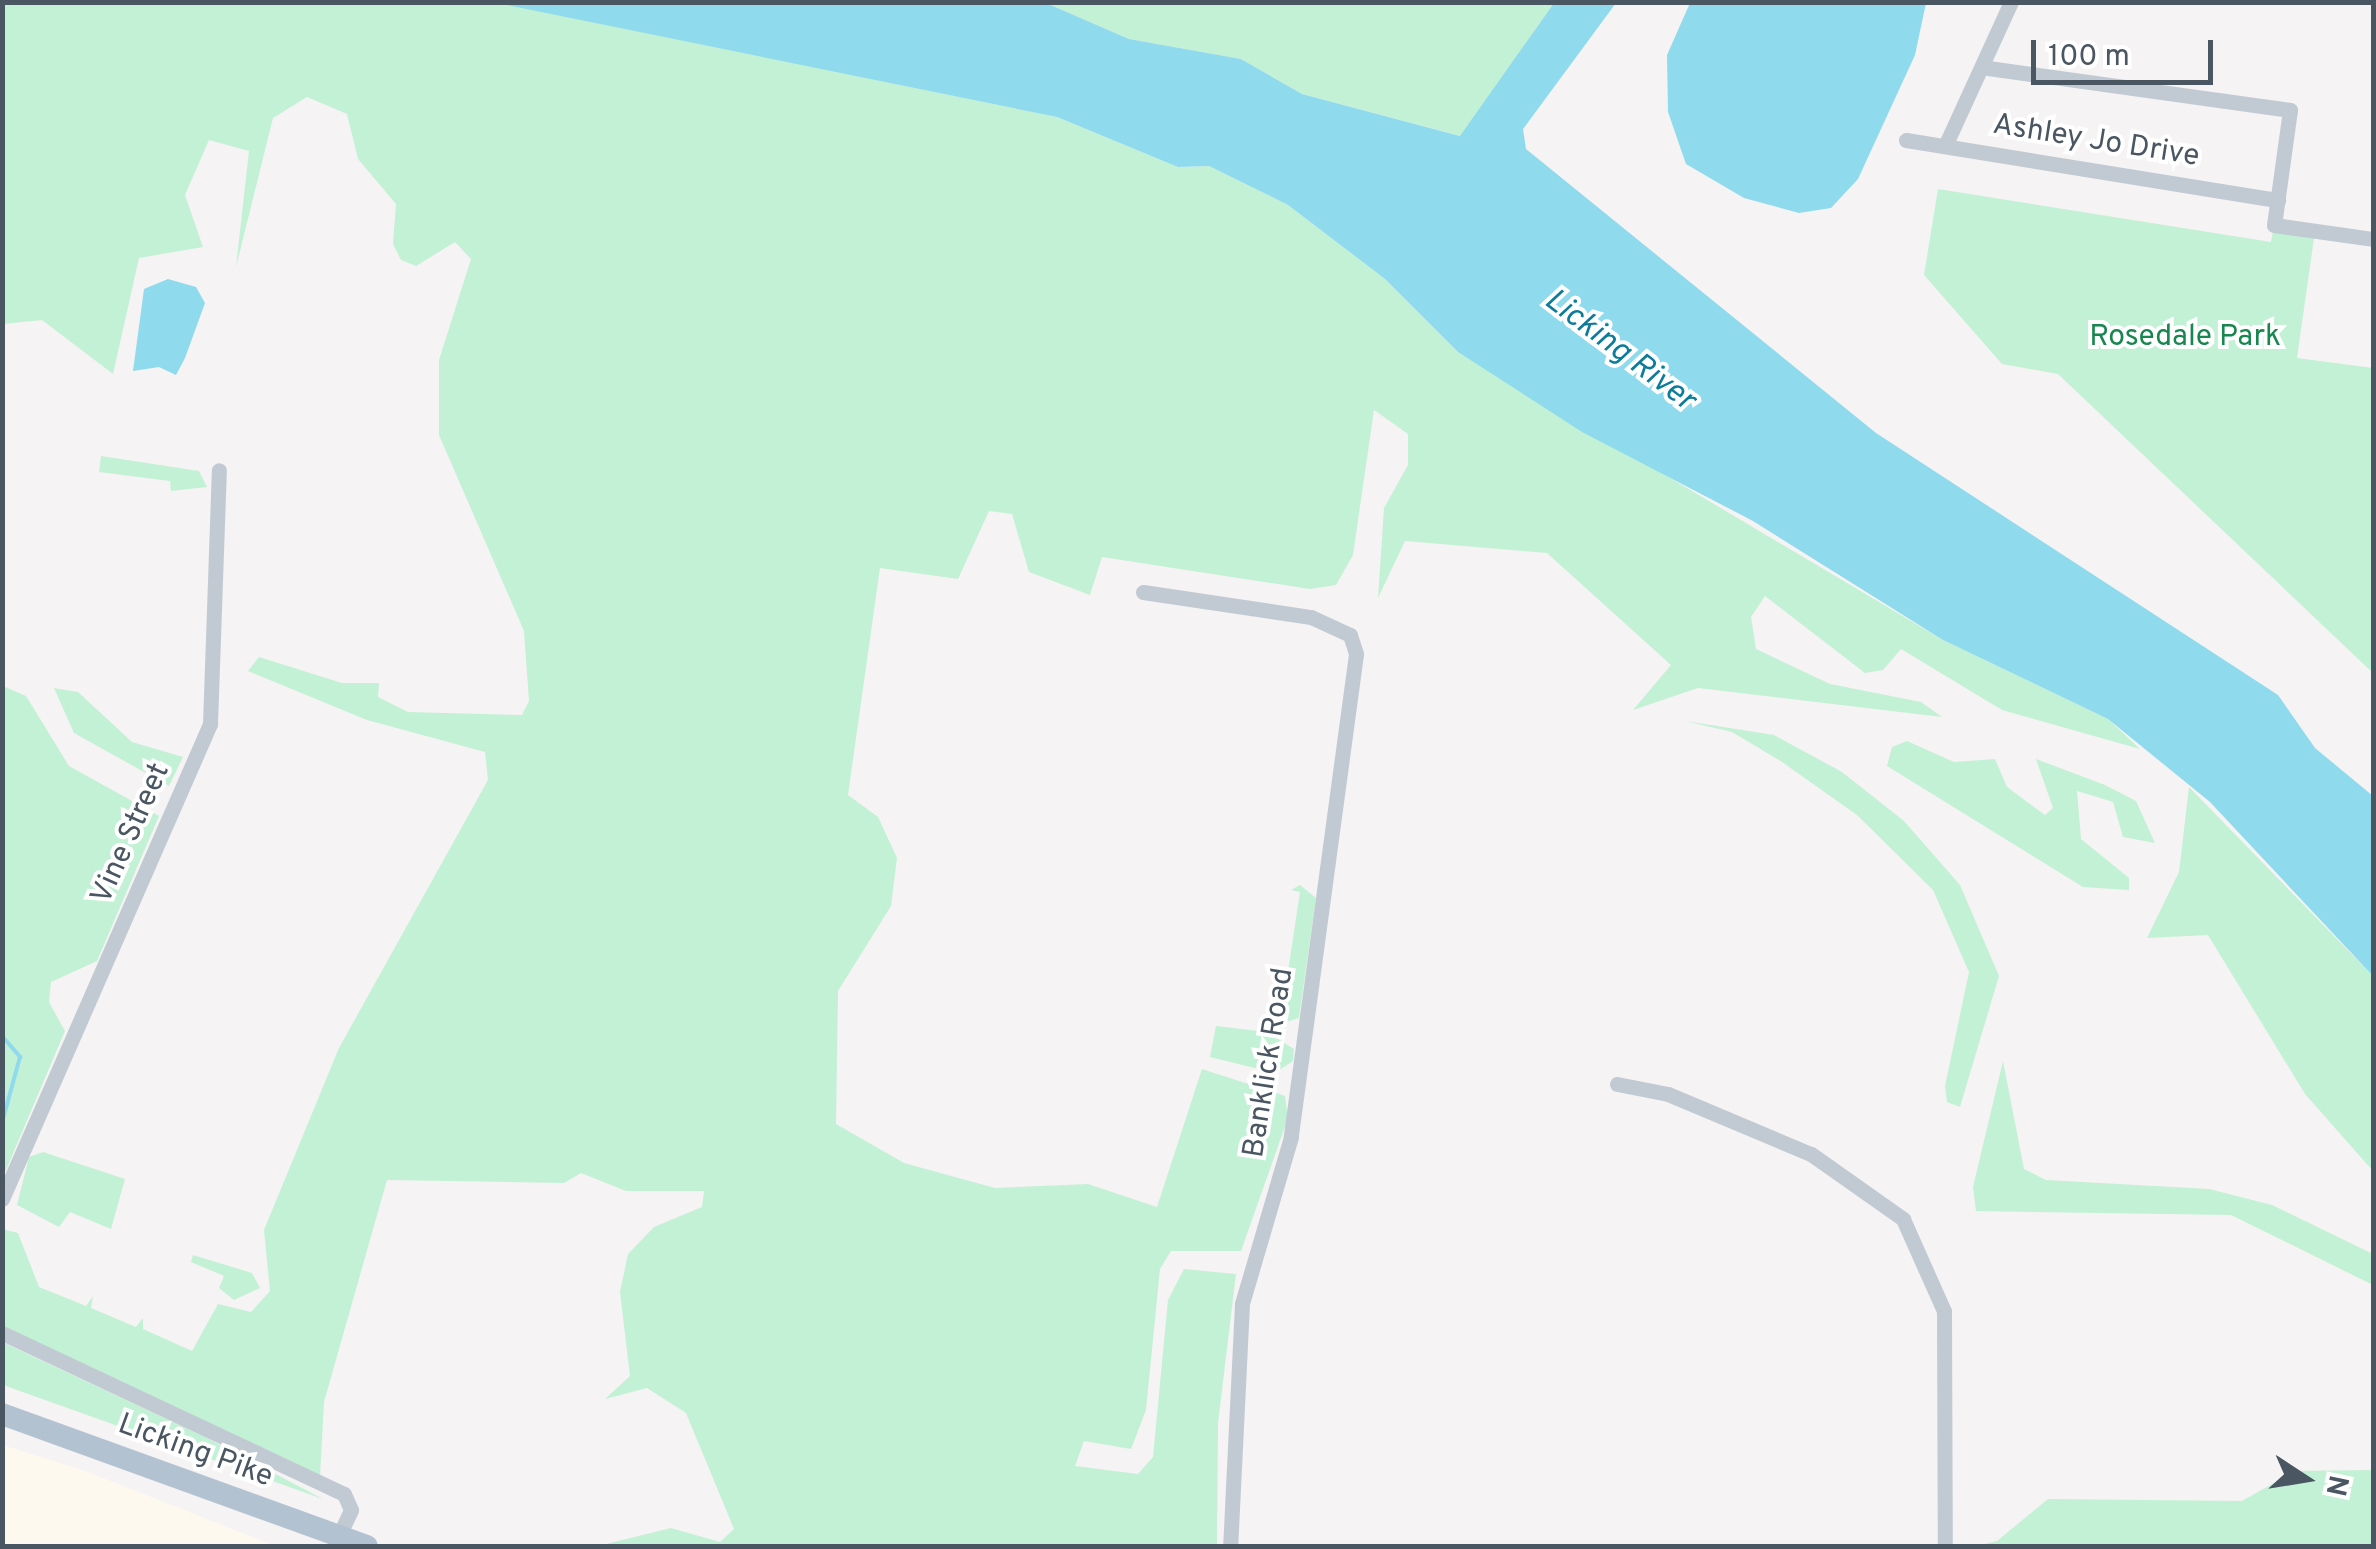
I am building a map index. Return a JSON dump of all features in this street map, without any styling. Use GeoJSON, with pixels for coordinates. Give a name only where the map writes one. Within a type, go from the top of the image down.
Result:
{"type":"FeatureCollection","features":[{"type":"Feature","properties":{"kind":"main road","name":"Licking Pike"},"geometry":{"type":"LineString","coordinates":[[2,1414],[336,1542],[367,1546]]}},
{"type":"Feature","properties":{"kind":"street"},"geometry":{"type":"LineString","coordinates":[[1946,146],[1988,68],[2011,2]]}},
{"type":"Feature","properties":{"kind":"street"},"geometry":{"type":"LineString","coordinates":[[1988,68],[2290,110],[2274,225],[2374,239]]}},
{"type":"Feature","properties":{"kind":"street","name":"Ashley Jo Drive"},"geometry":{"type":"LineString","coordinates":[[1906,140],[2278,200]]}},
{"type":"Feature","properties":{"kind":"street","name":"Vine Street"},"geometry":{"type":"LineString","coordinates":[[2,1199],[210,724],[219,470]]}},
{"type":"Feature","properties":{"kind":"street","name":"Banklick Road"},"geometry":{"type":"LineString","coordinates":[[1143,592],[1341,628],[1355,642],[1352,703],[1292,1137],[1242,1304],[1228,1444],[1230,1546]]}},
{"type":"Feature","properties":{"kind":"street"},"geometry":{"type":"LineString","coordinates":[[1618,1084],[1668,1094],[1810,1154],[1903,1219],[1944,1311],[1945,1546]]}},
{"type":"Feature","properties":{"kind":"street"},"geometry":{"type":"LineString","coordinates":[[2,1333],[344,1494],[351,1506],[336,1542]]}},
{"type":"Feature","properties":{"kind":"shaded area"},"geometry":{"type":"Polygon","coordinates":[[[3,1445],[88,1472],[275,1546],[3,1546],[3,1445]]]}},
{"type":"Feature","properties":{"kind":"green space"},"geometry":{"type":"Polygon","coordinates":[[[497,2],[1057,117],[1178,167],[1209,166],[1288,205],[1385,279],[1458,352],[1943,640],[2108,719],[2140,749],[2002,710],[1901,649],[1883,670],[1865,673],[1765,596],[1751,617],[1756,649],[1830,684],[1921,702],[1942,717],[1698,688],[1633,710],[1671,665],[1547,553],[1405,541],[1378,598],[1384,508],[1408,465],[1408,434],[1374,410],[1353,555],[1336,585],[1310,589],[1102,557],[1090,595],[1029,572],[1012,514],[989,511],[958,579],[880,568],[848,795],[878,817],[897,858],[891,906],[838,991],[836,1124],[904,1163],[995,1188],[1088,1184],[1157,1207],[1202,1069],[1285,1096],[1288,1118],[1241,1251],[1171,1251],[1160,1269],[1146,1410],[1131,1449],[1084,1441],[1075,1466],[1138,1474],[1153,1457],[1168,1300],[1184,1269],[1236,1274],[1218,1423],[1217,1546],[598,1546],[671,1528],[720,1542],[734,1529],[686,1413],[647,1388],[605,1399],[630,1376],[620,1292],[628,1254],[654,1227],[702,1207],[704,1191],[626,1191],[581,1173],[564,1183],[387,1180],[324,1402],[320,1477],[3,1326],[2,1229],[18,1233],[39,1287],[86,1306],[93,1296],[91,1308],[136,1327],[143,1318],[143,1329],[192,1351],[218,1304],[251,1312],[270,1291],[264,1230],[339,1048],[488,780],[485,752],[367,720],[248,671],[259,657],[342,683],[379,683],[378,697],[408,712],[522,715],[529,701],[524,631],[439,435],[439,360],[471,259],[455,242],[416,266],[401,260],[393,244],[396,204],[358,159],[347,114],[307,97],[273,118],[236,267],[249,151],[209,140],[185,195],[203,247],[139,258],[113,374],[42,320],[3,324],[3,3],[497,2]]]}},
{"type":"Feature","properties":{"kind":"green space"},"geometry":{"type":"Polygon","coordinates":[[[1046,3],[1554,3],[1461,136],[1302,94],[1241,59],[1129,39],[1046,3]]]}},
{"type":"Feature","properties":{"kind":"green space","name":"Rosedale Park"},"geometry":{"type":"Polygon","coordinates":[[[1938,189],[2271,242],[2274,225],[2315,231],[2297,358],[2373,368],[2373,673],[2058,374],[2002,364],[1924,275],[1938,189]]]}},
{"type":"Feature","properties":{"kind":"green space"},"geometry":{"type":"Polygon","coordinates":[[[101,456],[199,471],[207,487],[171,491],[170,481],[99,472],[101,456]]]}},
{"type":"Feature","properties":{"kind":"green space"},"geometry":{"type":"Polygon","coordinates":[[[3,686],[26,696],[69,766],[159,816],[97,961],[51,982],[49,1002],[65,1031],[3,1177],[3,686]]]}},
{"type":"Feature","properties":{"kind":"green space"},"geometry":{"type":"Polygon","coordinates":[[[54,688],[78,692],[132,742],[183,757],[169,786],[74,733],[54,688]]]}},
{"type":"Feature","properties":{"kind":"green space"},"geometry":{"type":"Polygon","coordinates":[[[1685,721],[1774,735],[1842,772],[1904,821],[1960,885],[1999,976],[1960,1107],[1947,1102],[1945,1086],[1969,972],[1933,890],[1857,815],[1782,762],[1732,732],[1685,721]]]}},
{"type":"Feature","properties":{"kind":"green space"},"geometry":{"type":"Polygon","coordinates":[[[1907,741],[1954,762],[1995,759],[2007,787],[2045,815],[2053,808],[2036,759],[2105,785],[2136,801],[2155,843],[2123,837],[2113,802],[2077,791],[2081,839],[2129,878],[2129,890],[2083,887],[1887,766],[1892,747],[1907,741]]]}},
{"type":"Feature","properties":{"kind":"green space"},"geometry":{"type":"Polygon","coordinates":[[[2189,787],[2373,976],[2373,1171],[2305,1094],[2208,935],[2147,938],[2179,872],[2189,787]]]}},
{"type":"Feature","properties":{"kind":"green space"},"geometry":{"type":"Polygon","coordinates":[[[1300,885],[1316,898],[1299,1018],[1280,1024],[1300,892],[1291,890],[1300,885]]]}},
{"type":"Feature","properties":{"kind":"green space"},"geometry":{"type":"Polygon","coordinates":[[[1216,1026],[1267,1032],[1294,1049],[1293,1061],[1275,1073],[1210,1057],[1216,1026]]]}},
{"type":"Feature","properties":{"kind":"green space"},"geometry":{"type":"Polygon","coordinates":[[[2003,1061],[2024,1169],[2046,1180],[2209,1189],[2272,1205],[2373,1254],[2373,1285],[2231,1215],[1976,1211],[1973,1187],[2003,1061]]]}},
{"type":"Feature","properties":{"kind":"green space"},"geometry":{"type":"Polygon","coordinates":[[[43,1152],[125,1179],[111,1229],[70,1212],[59,1227],[17,1205],[29,1157],[43,1152]]]}},
{"type":"Feature","properties":{"kind":"green space"},"geometry":{"type":"Polygon","coordinates":[[[193,1255],[252,1273],[260,1288],[234,1300],[219,1288],[224,1276],[191,1262],[193,1255]]]}},
{"type":"Feature","properties":{"kind":"green space"},"geometry":{"type":"Polygon","coordinates":[[[2,1342],[203,1436],[323,1499],[3,1385],[2,1342]]]}},
{"type":"Feature","properties":{"kind":"green space"},"geometry":{"type":"Polygon","coordinates":[[[2373,1470],[2373,1546],[1976,1546],[1997,1541],[2048,1499],[2242,1501],[2295,1471],[2373,1470]]]}},
{"type":"Feature","properties":{"kind":"water","name":"Licking River"},"geometry":{"type":"Polygon","coordinates":[[[497,3],[1046,3],[1129,39],[1241,59],[1302,94],[1460,136],[1554,3],[1616,3],[1523,129],[1526,149],[1876,433],[2278,695],[2315,748],[2373,796],[2373,976],[2210,802],[2108,719],[1943,640],[1753,521],[1582,432],[1458,352],[1385,279],[1288,205],[1209,166],[1178,167],[1057,117],[497,3]]]}},
{"type":"Feature","properties":{"kind":"water"},"geometry":{"type":"Polygon","coordinates":[[[1690,3],[1926,3],[1915,55],[1858,179],[1831,208],[1799,213],[1744,198],[1686,164],[1668,112],[1667,55],[1690,3]]]}},
{"type":"Feature","properties":{"kind":"water"},"geometry":{"type":"Polygon","coordinates":[[[168,279],[196,287],[205,303],[185,358],[176,375],[159,367],[133,371],[144,289],[168,279]]]}},
{"type":"Feature","properties":{"kind":"waterway"},"geometry":{"type":"LineString","coordinates":[[2,1036],[20,1057],[2,1123]]}}]}
